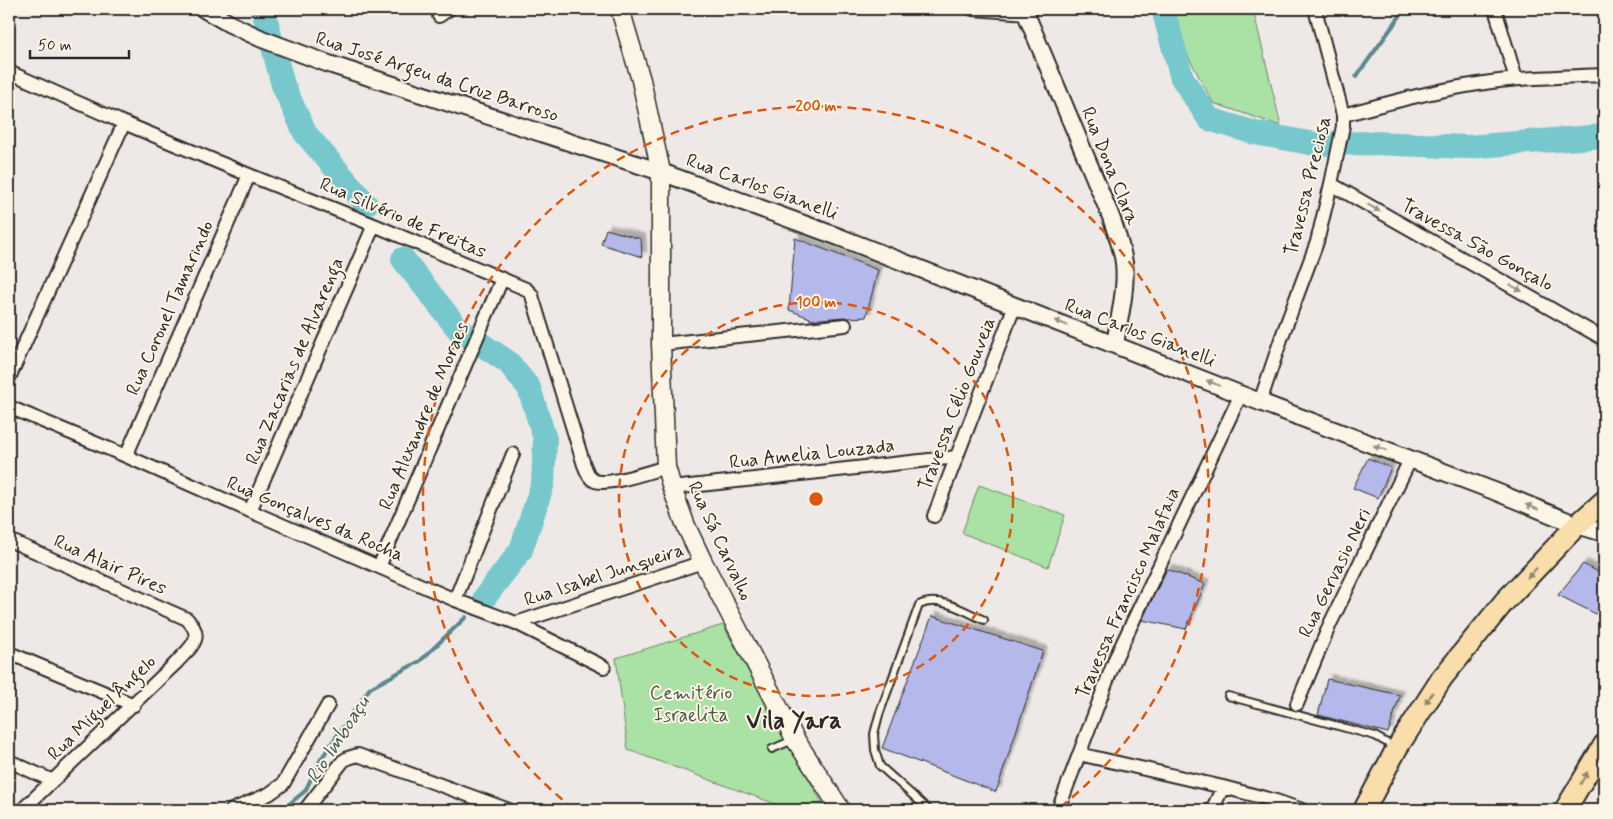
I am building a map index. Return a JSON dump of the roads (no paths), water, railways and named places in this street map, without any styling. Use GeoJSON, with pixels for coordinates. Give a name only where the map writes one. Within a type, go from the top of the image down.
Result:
{"type":"FeatureCollection","features":[{"type":"Feature","properties":{"kind":"main road","name":"Rua Sá Carvalho"},"geometry":{"type":"LineString","coordinates":[[620,9],[641,80],[661,172],[661,344],[666,467],[686,526],[703,562],[794,739],[841,810]]}},
{"type":"Feature","properties":{"kind":"main road"},"geometry":{"type":"LineString","coordinates":[[1364,810],[1396,748],[1442,678],[1504,602],[1577,525],[1604,501]]}},
{"type":"Feature","properties":{"kind":"main road"},"geometry":{"type":"LineString","coordinates":[[1565,810],[1604,745]]}},
{"type":"Feature","properties":{"kind":"street","name":"Rua José Argeu da Cruz Barroso"},"geometry":{"type":"LineString","coordinates":[[204,9],[230,24],[286,48],[661,172]]}},
{"type":"Feature","properties":{"kind":"street"},"geometry":{"type":"LineString","coordinates":[[973,9],[1025,11]]}},
{"type":"Feature","properties":{"kind":"street"},"geometry":{"type":"LineString","coordinates":[[1315,9],[1343,120]]}},
{"type":"Feature","properties":{"kind":"street"},"geometry":{"type":"LineString","coordinates":[[1496,9],[1516,79]]}},
{"type":"Feature","properties":{"kind":"street","name":"Rua Dona Clara"},"geometry":{"type":"LineString","coordinates":[[1025,11],[1111,217],[1121,249],[1124,264],[1124,283],[1115,344]]}},
{"type":"Feature","properties":{"kind":"street","name":"Rua Silvério de Freitas"},"geometry":{"type":"LineString","coordinates":[[9,72],[124,123],[526,289],[532,295],[588,476],[596,481],[611,481],[666,467]]}},
{"type":"Feature","properties":{"kind":"street","name":"Travessa Preciosa"},"geometry":{"type":"LineString","coordinates":[[1260,402],[1280,339],[1317,242],[1331,184],[1343,120],[1420,95],[1476,84],[1516,79],[1604,75]]}},
{"type":"Feature","properties":{"kind":"street"},"geometry":{"type":"LineString","coordinates":[[9,378],[124,123]]}},
{"type":"Feature","properties":{"kind":"street","name":"Rua Carlos Gianelli"},"geometry":{"type":"LineString","coordinates":[[661,172],[839,237],[1577,525],[1604,533]]}},
{"type":"Feature","properties":{"kind":"street","name":"Rua Coronel Tamarindo"},"geometry":{"type":"LineString","coordinates":[[126,456],[248,175]]}},
{"type":"Feature","properties":{"kind":"street","name":"Travessa São Gonçalo"},"geometry":{"type":"LineString","coordinates":[[1331,184],[1604,339]]}},
{"type":"Feature","properties":{"kind":"street","name":"Rua Zacarias de Alvarenga"},"geometry":{"type":"LineString","coordinates":[[250,511],[374,225]]}},
{"type":"Feature","properties":{"kind":"street","name":"Rua Alexandre de Moraes"},"geometry":{"type":"LineString","coordinates":[[379,567],[502,279]]}},
{"type":"Feature","properties":{"kind":"street","name":"Travessa Célio Gouveia"},"geometry":{"type":"LineString","coordinates":[[934,516],[1015,305]]}},
{"type":"Feature","properties":{"kind":"street"},"geometry":{"type":"LineString","coordinates":[[661,344],[845,325]]}},
{"type":"Feature","properties":{"kind":"street","name":"Travessa Francisco Malafaia"},"geometry":{"type":"LineString","coordinates":[[1058,810],[1116,657],[1241,394]]}},
{"type":"Feature","properties":{"kind":"street","name":"Rua Gonçalves da Rocha"},"geometry":{"type":"LineString","coordinates":[[9,407],[455,600],[516,623],[604,667]]}},
{"type":"Feature","properties":{"kind":"street"},"geometry":{"type":"LineString","coordinates":[[455,600],[513,454]]}},
{"type":"Feature","properties":{"kind":"street","name":"Rua Amelia Louzada"},"geometry":{"type":"LineString","coordinates":[[672,488],[957,457]]}},
{"type":"Feature","properties":{"kind":"street","name":"Rua Gervasio Neri"},"geometry":{"type":"LineString","coordinates":[[1297,704],[1330,624],[1410,460]]}},
{"type":"Feature","properties":{"kind":"street","name":"Rua Alair Pires"},"geometry":{"type":"LineString","coordinates":[[9,540],[187,619],[194,627]]}},
{"type":"Feature","properties":{"kind":"street","name":"Rua Isabel Junqueira"},"geometry":{"type":"LineString","coordinates":[[516,623],[703,562]]}},
{"type":"Feature","properties":{"kind":"street","name":"Rua Miguel Ângelo"},"geometry":{"type":"LineString","coordinates":[[22,810],[176,663],[194,643],[197,634],[194,627]]}},
{"type":"Feature","properties":{"kind":"street"},"geometry":{"type":"LineString","coordinates":[[9,653],[134,704]]}},
{"type":"Feature","properties":{"kind":"street"},"geometry":{"type":"LineString","coordinates":[[232,810],[269,794],[283,784],[328,705]]}},
{"type":"Feature","properties":{"kind":"street"},"geometry":{"type":"LineString","coordinates":[[1079,754],[1223,787],[1302,810]]}},
{"type":"Feature","properties":{"kind":"street"},"geometry":{"type":"LineString","coordinates":[[305,810],[343,761],[358,756],[509,810]]}},
{"type":"Feature","properties":{"kind":"street"},"geometry":{"type":"LineString","coordinates":[[9,761],[53,781]]}},
{"type":"Feature","properties":{"kind":"street"},"geometry":{"type":"LineString","coordinates":[[1212,810],[1223,787]]}},
{"type":"Feature","properties":{"kind":"lane"},"geometry":{"type":"LineString","coordinates":[[929,810],[880,766],[875,750],[874,734],[879,715],[918,605],[931,601],[943,602],[984,620]]}},
{"type":"Feature","properties":{"kind":"lane"},"geometry":{"type":"LineString","coordinates":[[1228,696],[1375,736],[1396,748]]}},
{"type":"Feature","properties":{"kind":"lane"},"geometry":{"type":"LineString","coordinates":[[772,749],[794,739]]}},
{"type":"Feature","properties":{"kind":"waterway","name":"Rio Imboaçu"},"geometry":{"type":"LineString","coordinates":[[263,9],[283,85],[305,133],[366,204]]}},
{"type":"Feature","properties":{"kind":"waterway"},"geometry":{"type":"LineString","coordinates":[[1163,9],[1182,78],[1209,119],[1255,133],[1315,144],[1374,143],[1467,147],[1604,136]]}},
{"type":"Feature","properties":{"kind":"waterway"},"geometry":{"type":"LineString","coordinates":[[1356,77],[1405,9]]}},
{"type":"Feature","properties":{"kind":"waterway"},"geometry":{"type":"LineString","coordinates":[[1309,143],[1314,135]]}},
{"type":"Feature","properties":{"kind":"waterway","name":"Rio Imboaçu"},"geometry":{"type":"LineString","coordinates":[[403,259],[458,329],[508,362],[529,388],[545,439],[543,483],[521,550],[485,597]]}},
{"type":"Feature","properties":{"kind":"waterway","name":"Rio Imboaçu"},"geometry":{"type":"LineString","coordinates":[[282,810],[305,791],[321,759],[370,688],[420,661],[466,617]]}},
{"type":"Feature","properties":{"kind":"district","name":"Vila Yara"},"geometry":{"type":"Point","coordinates":[794,721]}},
{"type":"Feature","properties":{"kind":"park label","name":"Cemitério Israelita"},"geometry":{"type":"Point","coordinates":[691,704]}}]}
